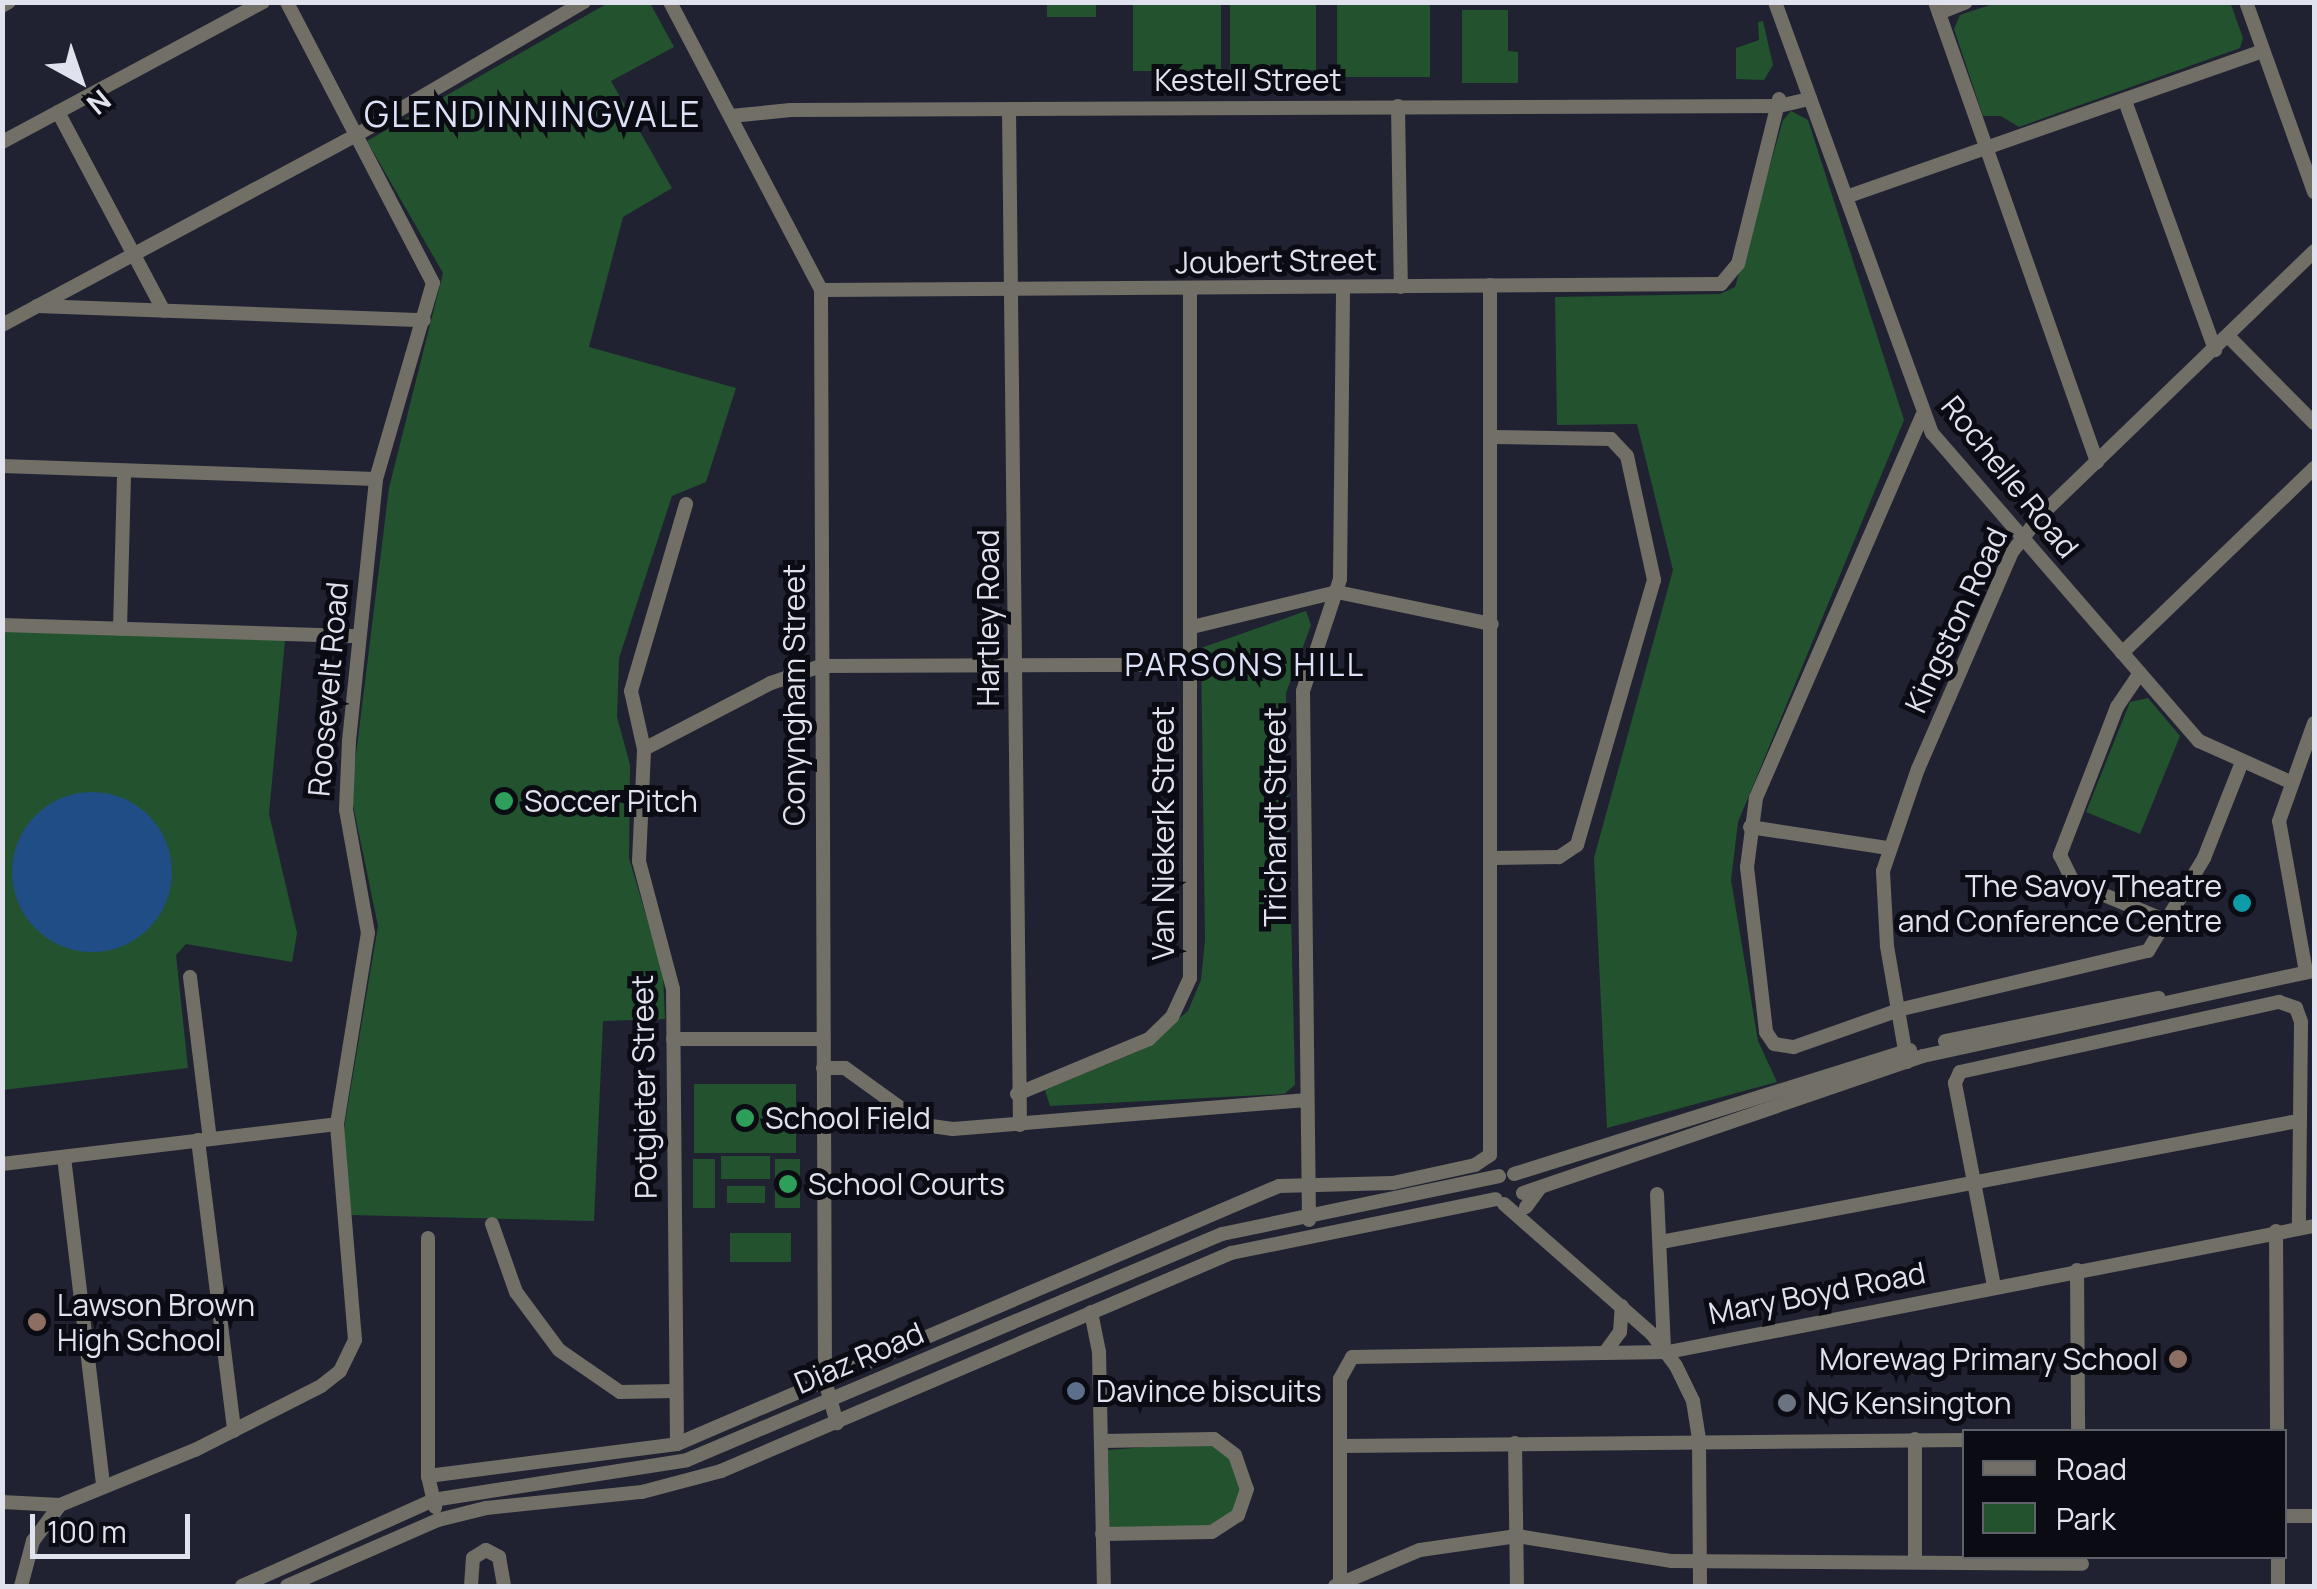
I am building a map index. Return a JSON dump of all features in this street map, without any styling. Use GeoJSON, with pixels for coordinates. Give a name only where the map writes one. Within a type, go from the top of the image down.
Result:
{"type":"FeatureCollection","features":[{"type":"Feature","properties":{"kind":"street"},"geometry":{"type":"LineString","coordinates":[[2,142],[263,2]]}},
{"type":"Feature","properties":{"kind":"street","name":"Roosevelt Road"},"geometry":{"type":"LineString","coordinates":[[60,1506],[234,1431],[332,1379],[355,1340],[336,1124],[368,933],[346,810],[376,479],[432,292],[428,268],[287,2]]}},
{"type":"Feature","properties":{"kind":"street"},"geometry":{"type":"LineString","coordinates":[[2,324],[358,134],[584,2]]}},
{"type":"Feature","properties":{"kind":"street","name":"Conyngham Street"},"geometry":{"type":"LineString","coordinates":[[670,2],[820,290],[824,1381],[837,1423]]}},
{"type":"Feature","properties":{"kind":"street","name":"Rochelle Road"},"geometry":{"type":"LineString","coordinates":[[1775,2],[1922,416],[2021,537],[2200,740],[2288,782]]}},
{"type":"Feature","properties":{"kind":"street"},"geometry":{"type":"LineString","coordinates":[[1966,2],[1937,8],[2096,462]]}},
{"type":"Feature","properties":{"kind":"street"},"geometry":{"type":"LineString","coordinates":[[2246,2],[2314,192]]}},
{"type":"Feature","properties":{"kind":"street"},"geometry":{"type":"LineString","coordinates":[[1846,197],[2264,51]]}},
{"type":"Feature","properties":{"kind":"street","name":"Kestell Street"},"geometry":{"type":"LineString","coordinates":[[731,116],[1775,103],[1808,95]]}},
{"type":"Feature","properties":{"kind":"street"},"geometry":{"type":"LineString","coordinates":[[2125,101],[2215,350]]}},
{"type":"Feature","properties":{"kind":"street","name":"Joubert Street"},"geometry":{"type":"LineString","coordinates":[[820,290],[1190,290],[1730,280],[1775,103]]}},
{"type":"Feature","properties":{"kind":"street"},"geometry":{"type":"LineString","coordinates":[[1398,106],[1400,287]]}},
{"type":"Feature","properties":{"kind":"street","name":"Hartley Road"},"geometry":{"type":"LineString","coordinates":[[1009,110],[1020,1126]]}},
{"type":"Feature","properties":{"kind":"street"},"geometry":{"type":"LineString","coordinates":[[58,112],[164,311]]}},
{"type":"Feature","properties":{"kind":"street","name":"Kingston Road"},"geometry":{"type":"LineString","coordinates":[[1906,1057],[1881,893],[1888,848],[2021,537],[2314,251]]}},
{"type":"Feature","properties":{"kind":"street"},"geometry":{"type":"LineString","coordinates":[[1490,285],[1493,858],[1559,857],[1577,845],[1654,580],[1626,456],[1612,439],[1493,436]]}},
{"type":"Feature","properties":{"kind":"street","name":"Trichardt Street"},"geometry":{"type":"LineString","coordinates":[[1312,1233],[1306,1189],[1304,1100],[1303,690],[1336,592],[1343,288]]}},
{"type":"Feature","properties":{"kind":"street","name":"Van Niekerk Street"},"geometry":{"type":"LineString","coordinates":[[1017,1094],[1135,1048],[1161,1029],[1185,994],[1195,932],[1190,290]]}},
{"type":"Feature","properties":{"kind":"street"},"geometry":{"type":"LineString","coordinates":[[36,306],[424,320]]}},
{"type":"Feature","properties":{"kind":"street"},"geometry":{"type":"LineString","coordinates":[[2229,337],[2314,424]]}},
{"type":"Feature","properties":{"kind":"street"},"geometry":{"type":"LineString","coordinates":[[1922,416],[1774,750],[1750,827],[1747,868],[1759,982],[1766,1032],[1774,1044],[1794,1047],[1897,1010],[2144,954],[2169,922],[2204,858],[2242,762]]}},
{"type":"Feature","properties":{"kind":"street"},"geometry":{"type":"LineString","coordinates":[[2,466],[376,479]]}},
{"type":"Feature","properties":{"kind":"street"},"geometry":{"type":"LineString","coordinates":[[2122,653],[2314,468]]}},
{"type":"Feature","properties":{"kind":"street"},"geometry":{"type":"LineString","coordinates":[[120,629],[124,472]]}},
{"type":"Feature","properties":{"kind":"street","name":"Potgieter Street"},"geometry":{"type":"LineString","coordinates":[[676,1444],[673,1039],[667,952],[638,849],[644,749],[632,707],[633,674],[686,504]]}},
{"type":"Feature","properties":{"kind":"street"},"geometry":{"type":"LineString","coordinates":[[1192,627],[1336,592],[1492,624]]}},
{"type":"Feature","properties":{"kind":"street"},"geometry":{"type":"LineString","coordinates":[[2,625],[359,636]]}},
{"type":"Feature","properties":{"kind":"street"},"geometry":{"type":"LineString","coordinates":[[644,749],[771,684],[821,666],[1190,665]]}},
{"type":"Feature","properties":{"kind":"street"},"geometry":{"type":"LineString","coordinates":[[2140,673],[2118,706],[2060,855],[2066,874],[2084,888],[2169,922]]}},
{"type":"Feature","properties":{"kind":"street"},"geometry":{"type":"LineString","coordinates":[[2310,971],[2296,931],[2278,838],[2288,782],[2314,722]]}},
{"type":"Feature","properties":{"kind":"street"},"geometry":{"type":"LineString","coordinates":[[1750,827],[1888,848]]}},
{"type":"Feature","properties":{"kind":"street","name":"Diaz Road"},"geometry":{"type":"LineString","coordinates":[[428,1476],[676,1444],[1278,1186],[1306,1189],[1393,1182],[1475,1166],[1490,1154],[1493,858]]}},
{"type":"Feature","properties":{"kind":"street"},"geometry":{"type":"LineString","coordinates":[[2296,931],[2314,928]]}},
{"type":"Feature","properties":{"kind":"street","name":"Diaz Road"},"geometry":{"type":"LineString","coordinates":[[245,1586],[433,1500],[687,1460],[1196,1243],[1308,1213],[1426,1196],[1906,1057],[2310,971]]}},
{"type":"Feature","properties":{"kind":"street"},"geometry":{"type":"LineString","coordinates":[[190,977],[234,1431]]}},
{"type":"Feature","properties":{"kind":"street"},"geometry":{"type":"LineString","coordinates":[[1994,1286],[1956,1079],[1989,1064],[2279,1002],[2296,1008],[2298,1121],[2307,1226]]}},
{"type":"Feature","properties":{"kind":"street"},"geometry":{"type":"LineString","coordinates":[[673,1039],[822,1039]]}},
{"type":"Feature","properties":{"kind":"street","name":"Diaz Road"},"geometry":{"type":"LineString","coordinates":[[287,1586],[438,1520],[678,1484],[837,1423],[1232,1253],[1312,1233],[1446,1214],[1523,1198],[1544,1185],[1906,1057]]}},
{"type":"Feature","properties":{"kind":"street"},"geometry":{"type":"LineString","coordinates":[[823,1068],[858,1074],[924,1125],[1020,1126],[1304,1100]]}},
{"type":"Feature","properties":{"kind":"street"},"geometry":{"type":"LineString","coordinates":[[1661,1242],[2298,1121]]}},
{"type":"Feature","properties":{"kind":"street"},"geometry":{"type":"LineString","coordinates":[[2,1164],[336,1124]]}},
{"type":"Feature","properties":{"kind":"street"},"geometry":{"type":"LineString","coordinates":[[64,1157],[103,1486]]}},
{"type":"Feature","properties":{"kind":"street"},"geometry":{"type":"LineString","coordinates":[[1506,1175],[1523,1198],[1535,1227]]}},
{"type":"Feature","properties":{"kind":"street"},"geometry":{"type":"LineString","coordinates":[[1506,1175],[1500,1202],[1535,1227],[1666,1349],[1692,1401],[1699,1440],[1700,1586]]}},
{"type":"Feature","properties":{"kind":"street"},"geometry":{"type":"LineString","coordinates":[[1656,1194],[1666,1349]]}},
{"type":"Feature","properties":{"kind":"street"},"geometry":{"type":"LineString","coordinates":[[492,1224],[516,1292],[559,1350],[620,1392],[675,1391]]}},
{"type":"Feature","properties":{"kind":"street","name":"Mary Boyd Road"},"geometry":{"type":"LineString","coordinates":[[1342,1446],[1340,1380],[1344,1363],[1356,1356],[1666,1349],[2307,1226]]}},
{"type":"Feature","properties":{"kind":"street"},"geometry":{"type":"LineString","coordinates":[[2276,1232],[2277,1429]]}},
{"type":"Feature","properties":{"kind":"street"},"geometry":{"type":"LineString","coordinates":[[428,1238],[428,1476],[438,1520]]}},
{"type":"Feature","properties":{"kind":"street"},"geometry":{"type":"LineString","coordinates":[[2076,1270],[2078,1429]]}},
{"type":"Feature","properties":{"kind":"street"},"geometry":{"type":"LineString","coordinates":[[1606,1351],[1620,1332],[1622,1306]]}},
{"type":"Feature","properties":{"kind":"street"},"geometry":{"type":"LineString","coordinates":[[1092,1312],[1102,1441],[1104,1586]]}},
{"type":"Feature","properties":{"kind":"street"},"geometry":{"type":"LineString","coordinates":[[1102,1441],[1214,1439],[1236,1455],[1247,1488],[1238,1514],[1222,1529],[1102,1534]]}},
{"type":"Feature","properties":{"kind":"street"},"geometry":{"type":"LineString","coordinates":[[1914,1439],[1915,1560]]}},
{"type":"Feature","properties":{"kind":"street"},"geometry":{"type":"LineString","coordinates":[[1962,1440],[1342,1446],[1338,1585],[1420,1550],[1516,1536],[1700,1562],[1915,1560],[2082,1564]]}},
{"type":"Feature","properties":{"kind":"street"},"geometry":{"type":"LineString","coordinates":[[1515,1443],[1517,1586]]}},
{"type":"Feature","properties":{"kind":"street"},"geometry":{"type":"LineString","coordinates":[[2,1502],[60,1506]]}},
{"type":"Feature","properties":{"kind":"street"},"geometry":{"type":"LineString","coordinates":[[22,1586],[34,1541],[60,1506]]}},
{"type":"Feature","properties":{"kind":"street"},"geometry":{"type":"LineString","coordinates":[[2287,1516],[2314,1516]]}},
{"type":"Feature","properties":{"kind":"street"},"geometry":{"type":"LineString","coordinates":[[471,1586],[473,1558],[486,1550],[499,1557],[504,1586]]}},
{"type":"Feature","properties":{"kind":"street"},"geometry":{"type":"LineString","coordinates":[[2278,1559],[2278,1586]]}},
{"type":"Feature","properties":{"kind":"green space"},"geometry":{"type":"Polygon","coordinates":[[[2230,2],[2243,38],[2240,48],[2019,127],[2001,116],[1983,116],[1954,29],[1960,15],[1996,3],[2230,2]]]}},
{"type":"Feature","properties":{"kind":"green space"},"geometry":{"type":"Polygon","coordinates":[[[608,3],[650,3],[674,47],[611,81],[672,188],[623,217],[589,347],[736,388],[706,482],[672,496],[619,658],[617,717],[630,765],[629,858],[663,973],[665,1019],[603,1021],[594,1221],[351,1215],[343,1134],[378,926],[351,795],[389,488],[443,273],[367,141],[608,3]]]}},
{"type":"Feature","properties":{"kind":"green space"},"geometry":{"type":"Polygon","coordinates":[[[1047,3],[1096,3],[1096,17],[1047,17],[1047,3]]]}},
{"type":"Feature","properties":{"kind":"green space"},"geometry":{"type":"Polygon","coordinates":[[[1133,3],[1221,3],[1221,71],[1133,71],[1133,3]]]}},
{"type":"Feature","properties":{"kind":"green space"},"geometry":{"type":"Polygon","coordinates":[[[1230,3],[1316,3],[1316,70],[1230,70],[1230,3]]]}},
{"type":"Feature","properties":{"kind":"green space"},"geometry":{"type":"Polygon","coordinates":[[[1337,3],[1430,3],[1430,77],[1337,77],[1337,3]]]}},
{"type":"Feature","properties":{"kind":"green space"},"geometry":{"type":"Polygon","coordinates":[[[1462,10],[1508,10],[1508,51],[1518,52],[1518,83],[1462,83],[1462,10]]]}},
{"type":"Feature","properties":{"kind":"green space"},"geometry":{"type":"Polygon","coordinates":[[[1763,21],[1773,65],[1764,80],[1736,79],[1736,48],[1759,40],[1758,22],[1763,21]]]}},
{"type":"Feature","properties":{"kind":"green space"},"geometry":{"type":"Polygon","coordinates":[[[1791,111],[1808,120],[1904,420],[1738,822],[1731,880],[1758,1041],[1777,1082],[1607,1128],[1594,858],[1673,570],[1637,424],[1557,425],[1555,297],[1720,294],[1735,287],[1783,120],[1791,111]]]}},
{"type":"Feature","properties":{"kind":"green space"},"geometry":{"type":"Polygon","coordinates":[[[1306,611],[1311,625],[1286,693],[1295,1085],[1284,1094],[1050,1106],[1045,1090],[1141,1050],[1188,1011],[1201,980],[1205,940],[1201,648],[1306,611]]]}},
{"type":"Feature","properties":{"kind":"green space"},"geometry":{"type":"Polygon","coordinates":[[[3,630],[285,640],[269,814],[297,933],[292,962],[186,944],[176,955],[188,1068],[3,1090],[3,630]]]}},
{"type":"Feature","properties":{"kind":"green space"},"geometry":{"type":"Polygon","coordinates":[[[2148,698],[2180,736],[2140,834],[2086,812],[2130,702],[2148,698]]]}},
{"type":"Feature","properties":{"kind":"green space","name":"School Field"},"geometry":{"type":"Polygon","coordinates":[[[694,1084],[796,1084],[796,1153],[694,1153],[694,1084]]]}},
{"type":"Feature","properties":{"kind":"green space","name":"School Courts"},"geometry":{"type":"Polygon","coordinates":[[[721,1156],[770,1156],[770,1179],[721,1179],[721,1156]]]}},
{"type":"Feature","properties":{"kind":"green space"},"geometry":{"type":"Polygon","coordinates":[[[693,1159],[715,1159],[715,1208],[693,1208],[693,1159]]]}},
{"type":"Feature","properties":{"kind":"green space","name":"School Courts"},"geometry":{"type":"Polygon","coordinates":[[[775,1159],[800,1159],[800,1208],[775,1208],[775,1159]]]}},
{"type":"Feature","properties":{"kind":"green space","name":"School Courts"},"geometry":{"type":"Polygon","coordinates":[[[727,1186],[765,1186],[765,1203],[727,1203],[727,1186]]]}},
{"type":"Feature","properties":{"kind":"green space"},"geometry":{"type":"Polygon","coordinates":[[[730,1233],[791,1233],[791,1262],[730,1262],[730,1233]]]}},
{"type":"Feature","properties":{"kind":"green space"},"geometry":{"type":"Polygon","coordinates":[[[1210,1442],[1229,1455],[1241,1484],[1237,1506],[1219,1526],[1110,1527],[1108,1450],[1210,1442]]]}},
{"type":"Feature","properties":{"kind":"water"},"geometry":{"type":"Polygon","coordinates":[[[92,792],[123,798],[149,815],[166,841],[172,872],[166,903],[149,929],[123,946],[92,952],[61,946],[35,929],[18,903],[12,872],[18,841],[35,815],[61,798],[92,792]]]}},
{"type":"Feature","properties":{"kind":"place","name":"Soccer Pitch"},"geometry":{"type":"Point","coordinates":[504,801]}},
{"type":"Feature","properties":{"kind":"place","name":"The Savoy Theatre and Conference Centre"},"geometry":{"type":"Point","coordinates":[2242,903]}},
{"type":"Feature","properties":{"kind":"place","name":"School Field"},"geometry":{"type":"Point","coordinates":[745,1118]}},
{"type":"Feature","properties":{"kind":"place","name":"School Courts"},"geometry":{"type":"Point","coordinates":[788,1184]}},
{"type":"Feature","properties":{"kind":"place","name":"Lawson Brown High School"},"geometry":{"type":"Point","coordinates":[37,1322]}},
{"type":"Feature","properties":{"kind":"place","name":"Morewag Primary School"},"geometry":{"type":"Point","coordinates":[2178,1359]}},
{"type":"Feature","properties":{"kind":"place","name":"Davince biscuits"},"geometry":{"type":"Point","coordinates":[1076,1391]}},
{"type":"Feature","properties":{"kind":"place","name":"NG Kensington"},"geometry":{"type":"Point","coordinates":[1787,1403]}},
{"type":"Feature","properties":{"kind":"district","name":"GLENDINNINGVALE"},"geometry":{"type":"Point","coordinates":[533,114]}},
{"type":"Feature","properties":{"kind":"district","name":"PARSONS HILL"},"geometry":{"type":"Point","coordinates":[1245,664]}}]}
